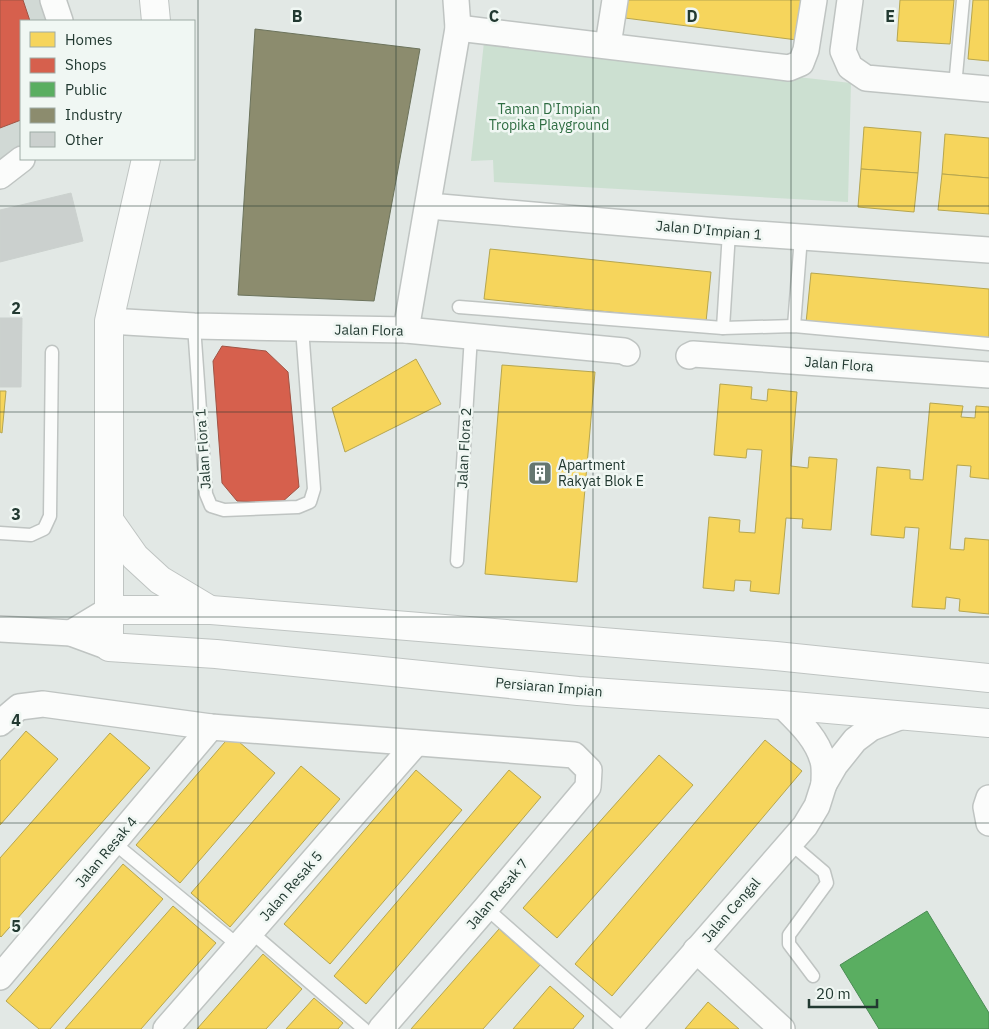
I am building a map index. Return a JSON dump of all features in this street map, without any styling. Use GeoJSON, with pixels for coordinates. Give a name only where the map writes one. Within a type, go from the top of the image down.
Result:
{"type":"FeatureCollection","features":[{"type":"Feature","properties":{"kind":"street"},"geometry":{"type":"LineString","coordinates":[[53,0],[60,20]]}},
{"type":"Feature","properties":{"kind":"street"},"geometry":{"type":"LineString","coordinates":[[154,0],[156,20]]}},
{"type":"Feature","properties":{"kind":"street"},"geometry":{"type":"LineString","coordinates":[[406,330],[458,28],[456,0]]}},
{"type":"Feature","properties":{"kind":"street"},"geometry":{"type":"LineString","coordinates":[[608,45],[614,0]]}},
{"type":"Feature","properties":{"kind":"street"},"geometry":{"type":"LineString","coordinates":[[458,28],[789,68],[801,63],[806,50],[814,0]]}},
{"type":"Feature","properties":{"kind":"street"},"geometry":{"type":"LineString","coordinates":[[850,0],[843,51],[850,66],[866,78],[989,89]]}},
{"type":"Feature","properties":{"kind":"street"},"geometry":{"type":"LineString","coordinates":[[0,629],[71,634],[109,647],[109,321],[146,160]]}},
{"type":"Feature","properties":{"kind":"street","name":"Jalan D'Impian 1"},"geometry":{"type":"LineString","coordinates":[[428,206],[729,232],[989,250]]}},
{"type":"Feature","properties":{"kind":"street","name":"Jalan Flora"},"geometry":{"type":"LineString","coordinates":[[109,321],[194,326],[406,330],[624,351],[627,353]]}},
{"type":"Feature","properties":{"kind":"street","name":"Jalan Flora"},"geometry":{"type":"LineString","coordinates":[[690,356],[693,354],[989,375]]}},
{"type":"Feature","properties":{"kind":"street"},"geometry":{"type":"LineString","coordinates":[[109,520],[135,557],[160,580],[211,610]]}},
{"type":"Feature","properties":{"kind":"street"},"geometry":{"type":"LineString","coordinates":[[71,634],[109,610],[211,610],[776,656],[989,678]]}},
{"type":"Feature","properties":{"kind":"street","name":"Persiaran Impian"},"geometry":{"type":"LineString","coordinates":[[109,647],[216,654],[578,691],[905,714],[989,723]]}},
{"type":"Feature","properties":{"kind":"street"},"geometry":{"type":"LineString","coordinates":[[0,723],[19,707],[43,704],[211,727],[416,743]]}},
{"type":"Feature","properties":{"kind":"street","name":"Jalan Cengal"},"geometry":{"type":"LineString","coordinates":[[782,705],[802,725],[819,747],[824,762],[824,784]]}},
{"type":"Feature","properties":{"kind":"street","name":"Jalan Cengal"},"geometry":{"type":"LineString","coordinates":[[628,1029],[805,826],[818,806],[824,784],[835,765],[855,740],[870,728],[905,714]]}},
{"type":"Feature","properties":{"kind":"street","name":"Jalan Resak 4"},"geometry":{"type":"LineString","coordinates":[[1,973],[114,843],[211,727]]}},
{"type":"Feature","properties":{"kind":"street","name":"Jalan Resak 7"},"geometry":{"type":"LineString","coordinates":[[381,1029],[588,787],[589,770],[574,755],[416,743]]}},
{"type":"Feature","properties":{"kind":"street","name":"Jalan Resak 5"},"geometry":{"type":"LineString","coordinates":[[166,1029],[416,743]]}},
{"type":"Feature","properties":{"kind":"street"},"geometry":{"type":"LineString","coordinates":[[989,798],[986,806],[989,822]]}},
{"type":"Feature","properties":{"kind":"street"},"geometry":{"type":"LineString","coordinates":[[696,950],[782,1029]]}},
{"type":"Feature","properties":{"kind":"lane"},"geometry":{"type":"LineString","coordinates":[[955,86],[962,0]]}},
{"type":"Feature","properties":{"kind":"lane"},"geometry":{"type":"LineString","coordinates":[[723,328],[729,232]]}},
{"type":"Feature","properties":{"kind":"lane"},"geometry":{"type":"LineString","coordinates":[[794,326],[802,237]]}},
{"type":"Feature","properties":{"kind":"lane"},"geometry":{"type":"LineString","coordinates":[[459,307],[723,328],[794,326],[989,344]]}},
{"type":"Feature","properties":{"kind":"lane","name":"Jalan Flora 1"},"geometry":{"type":"LineString","coordinates":[[194,326],[206,494],[211,506],[224,510],[298,507],[310,502],[314,489],[302,328]]}},
{"type":"Feature","properties":{"kind":"lane","name":"Jalan Flora 2"},"geometry":{"type":"LineString","coordinates":[[457,561],[471,336]]}},
{"type":"Feature","properties":{"kind":"lane"},"geometry":{"type":"LineString","coordinates":[[0,533],[31,535],[44,529],[50,516],[52,352]]}},
{"type":"Feature","properties":{"kind":"lane"},"geometry":{"type":"LineString","coordinates":[[114,843],[364,1029]]}},
{"type":"Feature","properties":{"kind":"lane"},"geometry":{"type":"LineString","coordinates":[[790,843],[824,872],[827,883],[789,935],[789,944],[813,976]]}},
{"type":"Feature","properties":{"kind":"lane"},"geometry":{"type":"LineString","coordinates":[[486,908],[624,1029]]}},
{"type":"Feature","properties":{"kind":"shaded area"},"geometry":{"type":"Polygon","coordinates":[[[0,0],[45,0],[52,20],[20,20],[20,152],[0,168],[0,0]]]}},
{"type":"Feature","properties":{"kind":"green space","name":"Taman D'Impian Tropika Playground"},"geometry":{"type":"Polygon","coordinates":[[[484,42],[851,83],[848,202],[494,182],[493,160],[471,161],[484,42]]]}},
{"type":"Feature","properties":{"kind":"building: Homes"},"geometry":{"type":"Polygon","coordinates":[[[619,0],[802,0],[797,40],[617,17],[619,0]]]}},
{"type":"Feature","properties":{"kind":"building: Homes"},"geometry":{"type":"Polygon","coordinates":[[[900,0],[954,0],[950,44],[897,41],[900,0]]]}},
{"type":"Feature","properties":{"kind":"building: Homes"},"geometry":{"type":"Polygon","coordinates":[[[973,0],[989,0],[989,61],[968,59],[973,0]]]}},
{"type":"Feature","properties":{"kind":"building: Homes"},"geometry":{"type":"Polygon","coordinates":[[[864,127],[921,132],[918,173],[861,169],[864,127]]]}},
{"type":"Feature","properties":{"kind":"building: Homes"},"geometry":{"type":"Polygon","coordinates":[[[945,134],[989,138],[989,178],[942,174],[945,134]]]}},
{"type":"Feature","properties":{"kind":"building: Homes"},"geometry":{"type":"Polygon","coordinates":[[[861,169],[918,173],[914,212],[858,207],[861,169]]]}},
{"type":"Feature","properties":{"kind":"building: Homes"},"geometry":{"type":"Polygon","coordinates":[[[942,174],[989,178],[989,214],[938,210],[942,174]]]}},
{"type":"Feature","properties":{"kind":"building: Homes"},"geometry":{"type":"Polygon","coordinates":[[[490,249],[711,272],[706,322],[484,299],[490,249]]]}},
{"type":"Feature","properties":{"kind":"building: Homes"},"geometry":{"type":"Polygon","coordinates":[[[811,273],[989,289],[989,339],[806,323],[811,273]]]}},
{"type":"Feature","properties":{"kind":"building: Homes"},"geometry":{"type":"Polygon","coordinates":[[[416,359],[441,404],[345,452],[332,408],[416,359]]]}},
{"type":"Feature","properties":{"kind":"building: Homes","name":"Apartment Rakyat Blok E"},"geometry":{"type":"Polygon","coordinates":[[[502,365],[595,372],[577,582],[485,574],[502,365]]]}},
{"type":"Feature","properties":{"kind":"building: Homes"},"geometry":{"type":"Polygon","coordinates":[[[720,384],[752,387],[751,399],[767,401],[768,389],[797,392],[791,466],[808,468],[809,457],[837,459],[831,530],[802,528],[803,519],[786,518],[779,594],[750,591],[751,581],[735,580],[734,591],[703,588],[709,517],[740,520],[739,532],[755,533],[762,450],[747,449],[746,458],[714,455],[720,384]]]}},
{"type":"Feature","properties":{"kind":"building: Homes"},"geometry":{"type":"Polygon","coordinates":[[[0,391],[6,391],[2,433],[0,432],[0,391]]]}},
{"type":"Feature","properties":{"kind":"building: Homes"},"geometry":{"type":"Polygon","coordinates":[[[930,403],[963,406],[961,417],[975,418],[976,406],[989,407],[989,479],[970,477],[971,466],[957,465],[950,549],[964,550],[965,538],[989,540],[989,614],[959,611],[960,599],[946,597],[945,609],[912,607],[919,528],[905,527],[904,538],[871,535],[877,467],[910,470],[910,479],[923,480],[930,403]]]}},
{"type":"Feature","properties":{"kind":"building: Homes"},"geometry":{"type":"Polygon","coordinates":[[[26,731],[58,759],[0,825],[0,761],[26,731]]]}},
{"type":"Feature","properties":{"kind":"building: Homes"},"geometry":{"type":"Polygon","coordinates":[[[110,733],[150,768],[1,937],[0,858],[110,733]]]}},
{"type":"Feature","properties":{"kind":"building: Homes"},"geometry":{"type":"Polygon","coordinates":[[[231,735],[275,773],[180,883],[136,845],[231,735]]]}},
{"type":"Feature","properties":{"kind":"building: Homes"},"geometry":{"type":"Polygon","coordinates":[[[765,740],[802,771],[612,996],[575,964],[765,740]]]}},
{"type":"Feature","properties":{"kind":"building: Homes"},"geometry":{"type":"Polygon","coordinates":[[[659,755],[693,785],[557,938],[523,908],[659,755]]]}},
{"type":"Feature","properties":{"kind":"building: Homes"},"geometry":{"type":"Polygon","coordinates":[[[301,766],[340,799],[230,927],[191,893],[301,766]]]}},
{"type":"Feature","properties":{"kind":"building: Homes"},"geometry":{"type":"Polygon","coordinates":[[[416,770],[462,810],[330,964],[284,924],[416,770]]]}},
{"type":"Feature","properties":{"kind":"building: Homes"},"geometry":{"type":"Polygon","coordinates":[[[509,770],[541,797],[366,1004],[334,976],[509,770]]]}},
{"type":"Feature","properties":{"kind":"building: Homes"},"geometry":{"type":"Polygon","coordinates":[[[123,864],[163,899],[50,1029],[39,1029],[6,1001],[123,864]]]}},
{"type":"Feature","properties":{"kind":"building: Homes"},"geometry":{"type":"Polygon","coordinates":[[[173,906],[216,943],[141,1029],[65,1029],[173,906]]]}},
{"type":"Feature","properties":{"kind":"building: Homes"},"geometry":{"type":"Polygon","coordinates":[[[499,929],[540,965],[483,1029],[411,1029],[499,929]]]}},
{"type":"Feature","properties":{"kind":"building: Homes"},"geometry":{"type":"Polygon","coordinates":[[[263,954],[302,989],[266,1029],[197,1029],[263,954]]]}},
{"type":"Feature","properties":{"kind":"building: Homes"},"geometry":{"type":"Polygon","coordinates":[[[550,986],[584,1016],[573,1029],[513,1029],[550,986]]]}},
{"type":"Feature","properties":{"kind":"building: Homes"},"geometry":{"type":"Polygon","coordinates":[[[314,998],[343,1023],[338,1029],[286,1029],[314,998]]]}},
{"type":"Feature","properties":{"kind":"building: Homes"},"geometry":{"type":"Polygon","coordinates":[[[708,1002],[739,1029],[685,1029],[708,1002]]]}},
{"type":"Feature","properties":{"kind":"building: Shops"},"geometry":{"type":"Polygon","coordinates":[[[0,0],[23,0],[30,20],[20,20],[20,120],[0,128],[0,0]]]}},
{"type":"Feature","properties":{"kind":"building: Shops"},"geometry":{"type":"Polygon","coordinates":[[[222,346],[266,351],[288,372],[299,487],[281,503],[237,501],[222,483],[213,361],[222,346]]]}},
{"type":"Feature","properties":{"kind":"building: Public"},"geometry":{"type":"Polygon","coordinates":[[[927,911],[989,1013],[989,1029],[879,1029],[840,965],[927,911]]]}},
{"type":"Feature","properties":{"kind":"building: Industry"},"geometry":{"type":"Polygon","coordinates":[[[255,29],[420,49],[374,301],[238,295],[255,29]]]}},
{"type":"Feature","properties":{"kind":"building: Other"},"geometry":{"type":"Polygon","coordinates":[[[71,193],[83,241],[0,262],[0,210],[71,193]]]}},
{"type":"Feature","properties":{"kind":"building: Other"},"geometry":{"type":"Polygon","coordinates":[[[0,318],[22,318],[21,387],[0,387],[0,318]]]}},
{"type":"Feature","properties":{"kind":"place","name":"Apartment Rakyat Blok E"},"geometry":{"type":"Point","coordinates":[540,473]}}]}
